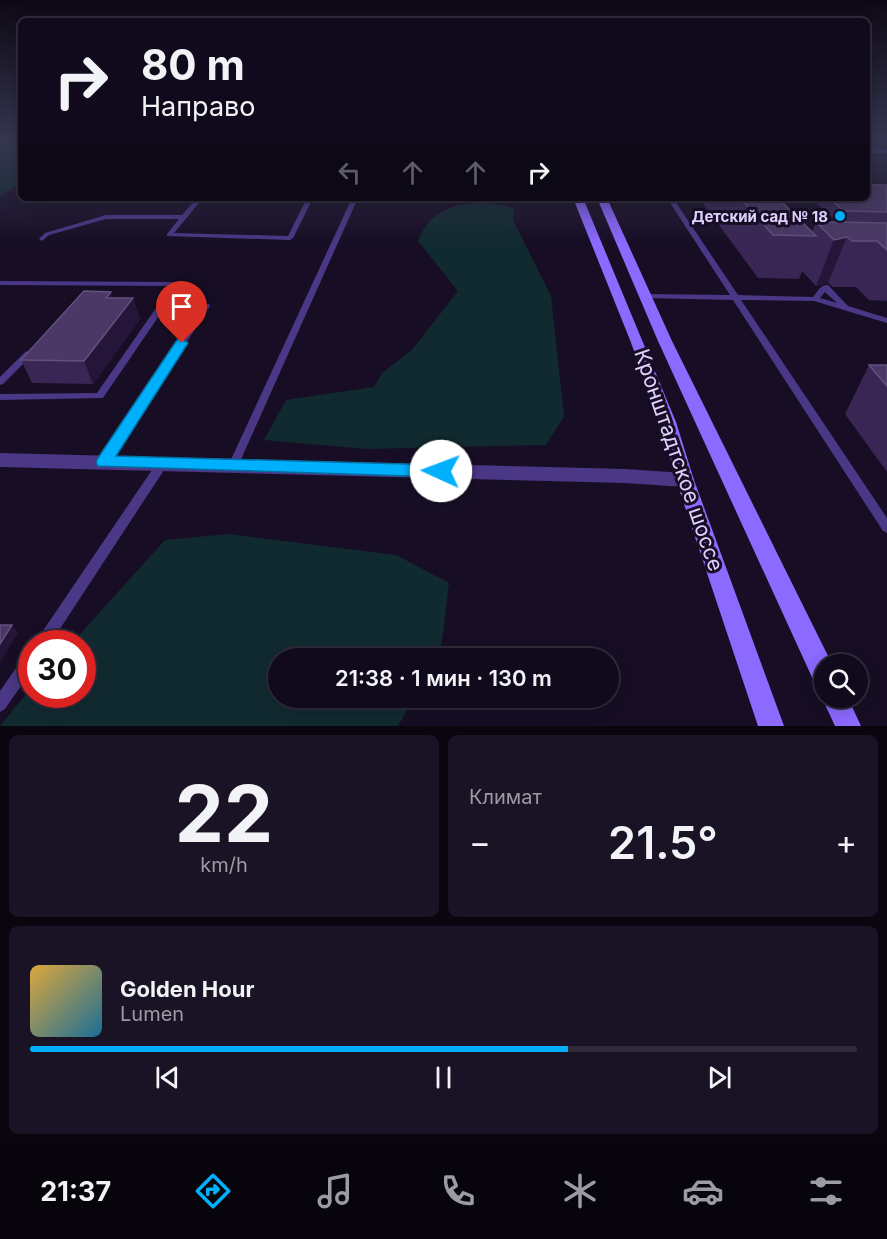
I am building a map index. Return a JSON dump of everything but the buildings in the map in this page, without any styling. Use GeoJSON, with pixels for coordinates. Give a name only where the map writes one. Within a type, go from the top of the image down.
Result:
{"type":"FeatureCollection","features":[{"type":"Feature","properties":{"kind":"main road","name":"Кронштадтское шоссе"},"geometry":{"type":"LineString","coordinates":[[579,201],[638,340],[668,422],[685,480],[771,726]]}},
{"type":"Feature","properties":{"kind":"main road","name":"Кронштадтское шоссе"},"geometry":{"type":"LineString","coordinates":[[603,201],[645,296],[814,654]]}},
{"type":"Feature","properties":{"kind":"main road"},"geometry":{"type":"LineString","coordinates":[[840,708],[848,726]]}},
{"type":"Feature","properties":{"kind":"street"},"geometry":{"type":"LineString","coordinates":[[0,460],[625,476],[685,480]]}},
{"type":"Feature","properties":{"kind":"lane"},"geometry":{"type":"LineString","coordinates":[[197,201],[169,235],[290,238],[308,201]]}},
{"type":"Feature","properties":{"kind":"lane"},"geometry":{"type":"LineString","coordinates":[[233,466],[354,201]]}},
{"type":"Feature","properties":{"kind":"lane"},"geometry":{"type":"LineString","coordinates":[[672,201],[887,528]]}},
{"type":"Feature","properties":{"kind":"lane"},"geometry":{"type":"LineString","coordinates":[[42,239],[47,234],[106,218],[184,217]]}},
{"type":"Feature","properties":{"kind":"lane"},"geometry":{"type":"LineString","coordinates":[[0,283],[174,284]]}},
{"type":"Feature","properties":{"kind":"lane"},"geometry":{"type":"LineString","coordinates":[[815,299],[825,286],[846,308]]}},
{"type":"Feature","properties":{"kind":"lane"},"geometry":{"type":"LineString","coordinates":[[645,296],[815,299],[887,321]]}},
{"type":"Feature","properties":{"kind":"lane"},"geometry":{"type":"LineString","coordinates":[[104,462],[206,306]]}},
{"type":"Feature","properties":{"kind":"lane"},"geometry":{"type":"LineString","coordinates":[[0,397],[100,396],[159,310]]}},
{"type":"Feature","properties":{"kind":"lane"},"geometry":{"type":"LineString","coordinates":[[0,382],[31,351]]}},
{"type":"Feature","properties":{"kind":"lane"},"geometry":{"type":"LineString","coordinates":[[50,630],[162,464]]}},
{"type":"Feature","properties":{"kind":"lane"},"geometry":{"type":"LineString","coordinates":[[0,704],[18,678]]}},
{"type":"Feature","properties":{"kind":"green space"},"geometry":{"type":"Polygon","coordinates":[[[0,176],[18,176],[18,184],[0,196],[0,176]]]}},
{"type":"Feature","properties":{"kind":"green space"},"geometry":{"type":"Polygon","coordinates":[[[487,202],[514,208],[513,220],[551,296],[564,416],[546,445],[367,449],[264,440],[286,400],[374,387],[383,372],[411,351],[458,291],[418,241],[430,221],[445,210],[487,202]]]}},
{"type":"Feature","properties":{"kind":"green space"},"geometry":{"type":"Polygon","coordinates":[[[227,534],[396,555],[449,583],[441,648],[268,648],[268,708],[408,708],[398,726],[0,726],[18,704],[18,708],[96,708],[96,630],[84,630],[165,540],[227,534]]]}},
{"type":"Feature","properties":{"kind":"place","name":"Детский сад № 18"},"geometry":{"type":"Point","coordinates":[840,216]}},
{"type":"Feature","properties":{"kind":"route"},"geometry":{"type":"LineString","coordinates":[[182,343],[104,462],[441,471]]}}]}
